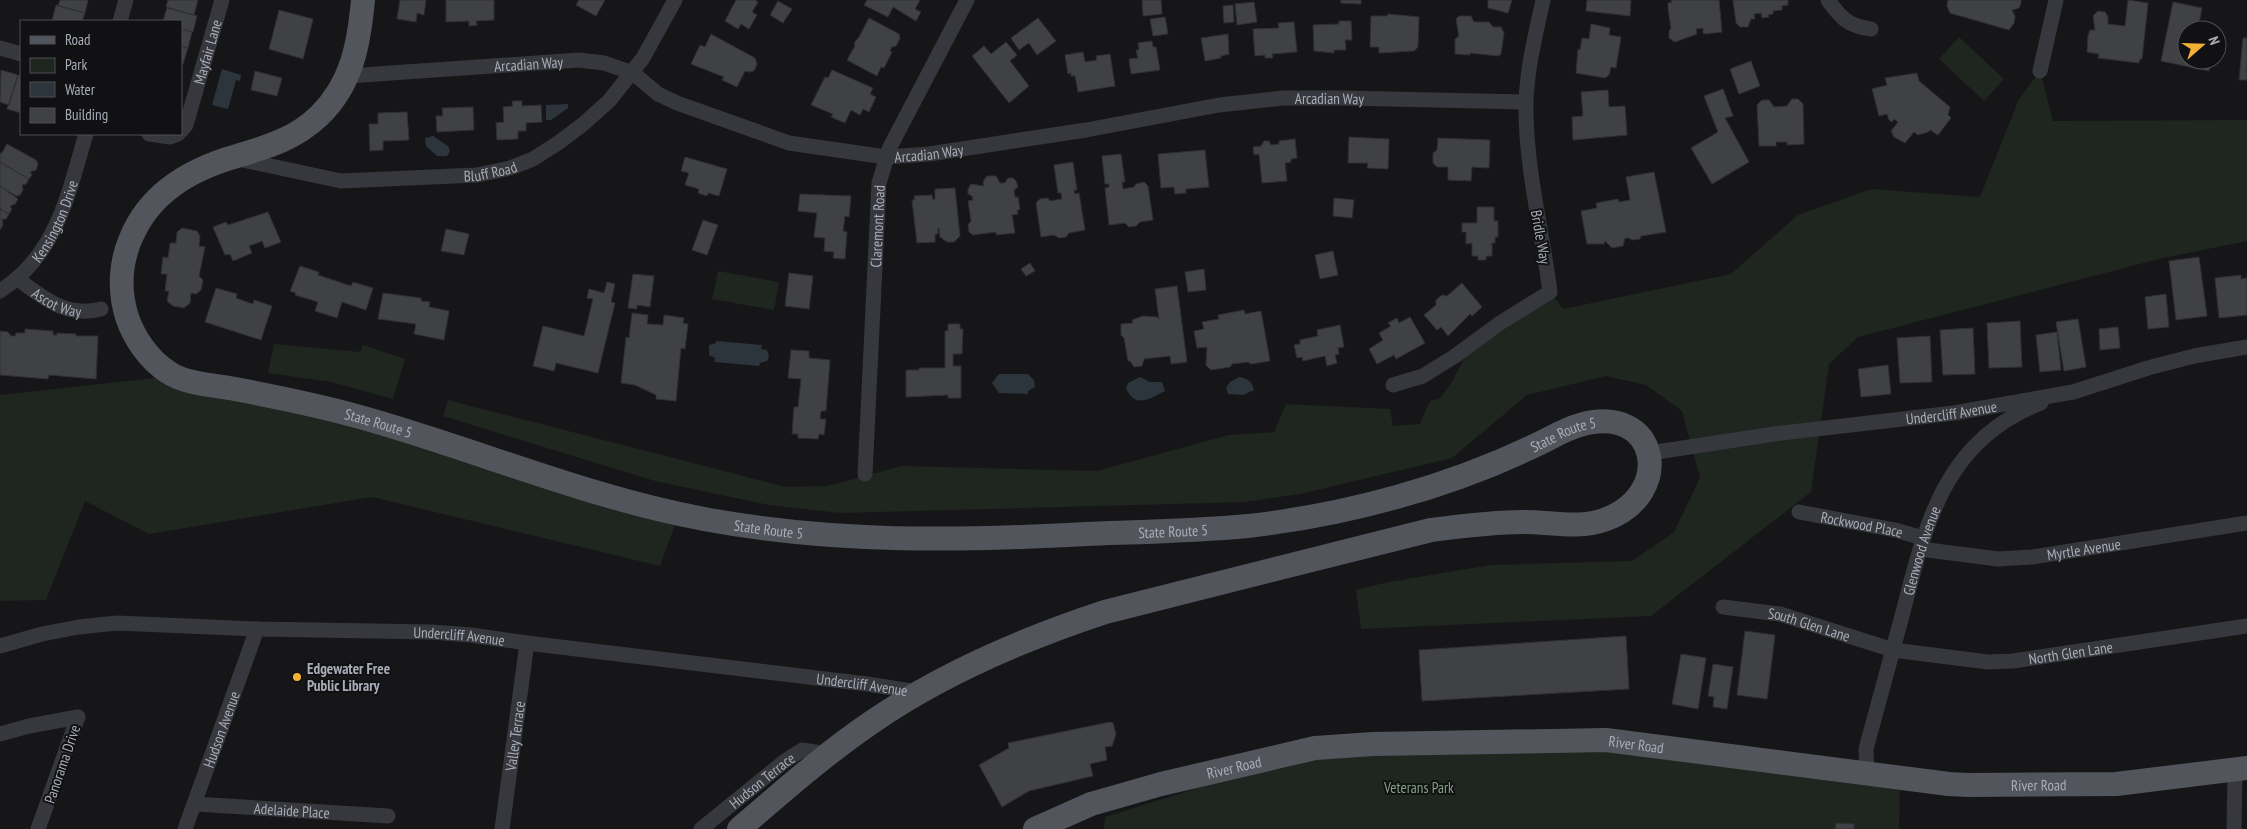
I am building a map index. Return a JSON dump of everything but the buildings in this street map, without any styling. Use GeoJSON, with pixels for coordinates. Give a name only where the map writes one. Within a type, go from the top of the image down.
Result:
{"type":"FeatureCollection","features":[{"type":"Feature","properties":{"kind":"main road","name":"State Route 5"},"geometry":{"type":"LineString","coordinates":[[363,0],[359,39],[348,76],[336,97],[320,115],[302,130],[263,149],[232,157],[185,176],[166,189],[150,205],[138,222],[127,247],[122,279],[122,294],[127,317],[136,338],[154,361],[173,376],[302,402],[362,417],[578,487],[626,501],[703,519],[782,532],[901,540],[996,539],[1242,526],[1292,520],[1342,510],[1462,478],[1497,464],[1579,425],[1598,422],[1623,424],[1634,430],[1644,441],[1650,453]]}},
{"type":"Feature","properties":{"kind":"main road"},"geometry":{"type":"LineString","coordinates":[[739,829],[828,754],[918,692],[1011,646],[1057,627],[1162,597],[1431,530],[1480,524],[1536,522],[1577,526],[1597,523],[1615,516],[1630,505],[1643,491],[1650,478],[1652,464],[1650,453]]}},
{"type":"Feature","properties":{"kind":"main road","name":"River Road"},"geometry":{"type":"LineString","coordinates":[[1035,829],[1091,804],[1152,787],[1315,748],[1364,745],[1606,740],[1949,784],[2102,784],[2241,769]]}},
{"type":"Feature","properties":{"kind":"street"},"geometry":{"type":"LineString","coordinates":[[120,20],[126,0]]}},
{"type":"Feature","properties":{"kind":"street","name":"Mayfair Lane"},"geometry":{"type":"LineString","coordinates":[[182,130],[186,126],[222,0]]}},
{"type":"Feature","properties":{"kind":"street","name":"Bluff Road"},"geometry":{"type":"LineString","coordinates":[[232,157],[341,181],[477,174],[510,168],[533,159],[582,125],[608,101],[633,73],[675,0]]}},
{"type":"Feature","properties":{"kind":"street","name":"Claremont Road"},"geometry":{"type":"LineString","coordinates":[[865,474],[877,197],[886,157],[967,0]]}},
{"type":"Feature","properties":{"kind":"street","name":"Bridle Way"},"geometry":{"type":"LineString","coordinates":[[1392,385],[1423,376],[1455,356],[1500,323],[1550,292],[1533,189],[1526,102],[1530,63],[1543,0]]}},
{"type":"Feature","properties":{"kind":"street"},"geometry":{"type":"LineString","coordinates":[[1828,0],[1842,19],[1859,27],[1871,28]]}},
{"type":"Feature","properties":{"kind":"street"},"geometry":{"type":"LineString","coordinates":[[2040,72],[2056,0]]}},
{"type":"Feature","properties":{"kind":"street"},"geometry":{"type":"LineString","coordinates":[[0,48],[20,54]]}},
{"type":"Feature","properties":{"kind":"street","name":"Arcadian Way"},"geometry":{"type":"LineString","coordinates":[[348,76],[579,60],[604,63],[633,73],[658,94],[743,128],[789,143],[886,157],[928,154],[1086,130],[1219,105],[1283,98],[1526,102]]}},
{"type":"Feature","properties":{"kind":"street","name":"Kensington Drive"},"geometry":{"type":"LineString","coordinates":[[0,291],[18,279],[38,258],[62,215],[86,135]]}},
{"type":"Feature","properties":{"kind":"street"},"geometry":{"type":"LineString","coordinates":[[154,135],[170,138],[176,135]]}},
{"type":"Feature","properties":{"kind":"street","name":"Ascot Way"},"geometry":{"type":"LineString","coordinates":[[18,279],[49,302],[66,309],[85,312],[100,309]]}},
{"type":"Feature","properties":{"kind":"street","name":"Undercliff Avenue"},"geometry":{"type":"LineString","coordinates":[[1650,453],[1774,434],[1954,413],[2073,392],[2148,368],[2194,356],[2247,347]]}},
{"type":"Feature","properties":{"kind":"street","name":"Glenwood Avenue"},"geometry":{"type":"LineString","coordinates":[[1867,774],[1866,749],[1921,544],[1934,506],[1947,482],[1966,456],[1985,437],[2007,420],[2031,406],[2073,392]]}},
{"type":"Feature","properties":{"kind":"street","name":"Rockwood Place"},"geometry":{"type":"LineString","coordinates":[[1799,512],[1878,526],[1921,544]]}},
{"type":"Feature","properties":{"kind":"street","name":"Myrtle Avenue"},"geometry":{"type":"LineString","coordinates":[[1921,544],[1998,558],[2032,558],[2247,523]]}},
{"type":"Feature","properties":{"kind":"street","name":"South Glen Lane"},"geometry":{"type":"LineString","coordinates":[[1723,607],[1780,614],[1893,650]]}},
{"type":"Feature","properties":{"kind":"street","name":"Undercliff Avenue"},"geometry":{"type":"LineString","coordinates":[[0,646],[42,634],[79,627],[117,624],[431,632],[470,635],[527,644],[857,682],[918,692]]}},
{"type":"Feature","properties":{"kind":"street","name":"North Glen Lane"},"geometry":{"type":"LineString","coordinates":[[1893,650],[1988,662],[2013,662],[2247,626]]}},
{"type":"Feature","properties":{"kind":"street","name":"Hudson Avenue"},"geometry":{"type":"LineString","coordinates":[[185,829],[258,629]]}},
{"type":"Feature","properties":{"kind":"street","name":"Valley Terrace"},"geometry":{"type":"LineString","coordinates":[[502,829],[527,644]]}},
{"type":"Feature","properties":{"kind":"street","name":"Panorama Drive"},"geometry":{"type":"LineString","coordinates":[[0,734],[29,726],[78,717],[38,829]]}},
{"type":"Feature","properties":{"kind":"street","name":"Hudson Terrace"},"geometry":{"type":"LineString","coordinates":[[702,829],[784,761],[802,750],[828,754]]}},
{"type":"Feature","properties":{"kind":"street"},"geometry":{"type":"LineString","coordinates":[[2234,829],[2241,769]]}},
{"type":"Feature","properties":{"kind":"street","name":"Adelaide Place"},"geometry":{"type":"LineString","coordinates":[[194,804],[388,816]]}},
{"type":"Feature","properties":{"kind":"green space"},"geometry":{"type":"Polygon","coordinates":[[[1959,37],[2004,79],[1984,101],[1939,59],[1959,37]]]}},
{"type":"Feature","properties":{"kind":"green space"},"geometry":{"type":"Polygon","coordinates":[[[2040,71],[2053,121],[2247,120],[2247,241],[2159,259],[1858,337],[1829,364],[1811,492],[1651,616],[1361,629],[1356,590],[1384,583],[1490,565],[1632,561],[1674,532],[1700,478],[1682,411],[1646,385],[1606,376],[1527,395],[1452,458],[1300,494],[1245,502],[840,513],[769,505],[655,481],[443,416],[448,400],[786,487],[827,486],[902,466],[1097,471],[1229,435],[1274,432],[1286,404],[1390,409],[1393,426],[1420,424],[1430,401],[1440,398],[1452,382],[1471,345],[1550,292],[1563,309],[1731,274],[1798,215],[1871,189],[1980,197],[2019,99],[2040,71]]]}},
{"type":"Feature","properties":{"kind":"green space"},"geometry":{"type":"Polygon","coordinates":[[[718,271],[779,282],[774,310],[712,299],[718,271]]]}},
{"type":"Feature","properties":{"kind":"green space"},"geometry":{"type":"Polygon","coordinates":[[[274,344],[360,352],[363,345],[405,359],[393,399],[331,382],[268,373],[274,344]]]}},
{"type":"Feature","properties":{"kind":"green space"},"geometry":{"type":"Polygon","coordinates":[[[173,376],[679,514],[660,566],[372,497],[149,534],[85,501],[46,600],[0,601],[0,395],[173,376]]]}},
{"type":"Feature","properties":{"kind":"green space","name":"Veterans Park"},"geometry":{"type":"Polygon","coordinates":[[[1329,747],[1609,752],[1900,790],[1899,829],[1104,829],[1105,817],[1329,747]]]}},
{"type":"Feature","properties":{"kind":"water"},"geometry":{"type":"Polygon","coordinates":[[[222,69],[241,75],[240,81],[236,80],[228,109],[212,105],[222,69]]]}},
{"type":"Feature","properties":{"kind":"water"},"geometry":{"type":"Polygon","coordinates":[[[568,104],[568,108],[551,120],[546,120],[546,105],[568,104]]]}},
{"type":"Feature","properties":{"kind":"water"},"geometry":{"type":"Polygon","coordinates":[[[433,136],[448,146],[450,151],[447,156],[437,156],[426,146],[425,138],[433,136]]]}},
{"type":"Feature","properties":{"kind":"water"},"geometry":{"type":"Polygon","coordinates":[[[716,341],[762,345],[761,349],[767,350],[769,357],[767,361],[760,363],[759,366],[714,362],[715,358],[709,355],[709,345],[716,343],[716,341]]]}},
{"type":"Feature","properties":{"kind":"water"},"geometry":{"type":"Polygon","coordinates":[[[999,374],[1028,374],[1034,380],[1035,387],[1028,391],[1028,394],[999,393],[992,383],[999,374]]]}},
{"type":"Feature","properties":{"kind":"water"},"geometry":{"type":"Polygon","coordinates":[[[1140,377],[1150,382],[1162,382],[1165,391],[1148,399],[1138,400],[1134,398],[1126,388],[1128,383],[1140,377]]]}},
{"type":"Feature","properties":{"kind":"water"},"geometry":{"type":"Polygon","coordinates":[[[1239,377],[1249,381],[1254,390],[1243,395],[1228,394],[1226,388],[1230,382],[1239,377]]]}},
{"type":"Feature","properties":{"kind":"place","name":"Edgewater Free Public Library"},"geometry":{"type":"Point","coordinates":[297,677]}}]}
